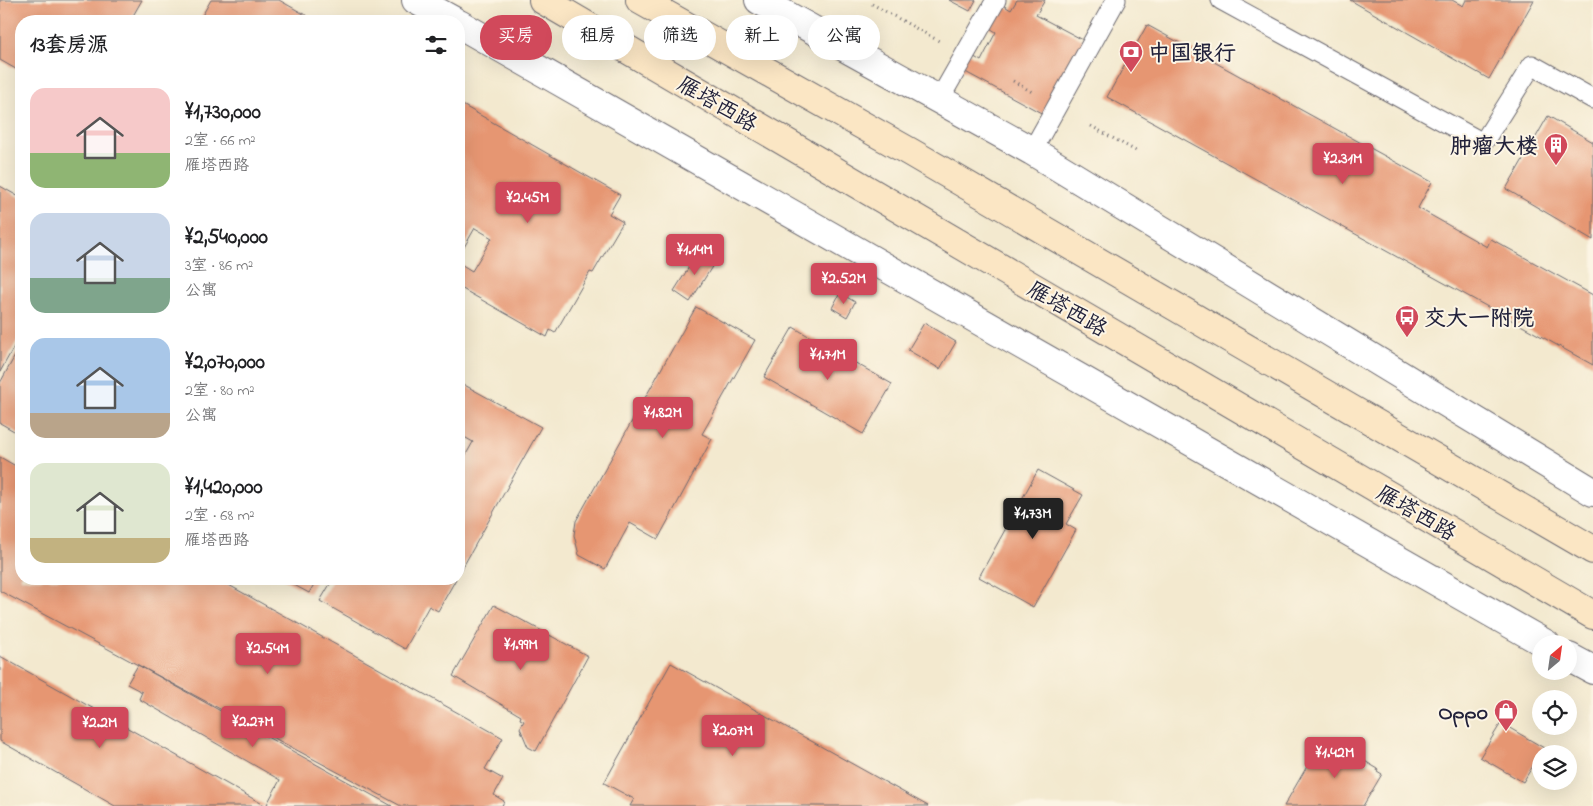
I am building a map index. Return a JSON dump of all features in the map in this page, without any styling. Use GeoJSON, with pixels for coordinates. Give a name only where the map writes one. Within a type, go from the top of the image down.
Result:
{"type":"FeatureCollection","features":[{"type":"Feature","properties":{"kind":"main road","name":"雁塔西路"},"geometry":{"type":"LineString","coordinates":[[543,0],[1593,615]]}},
{"type":"Feature","properties":{"kind":"main road"},"geometry":{"type":"LineString","coordinates":[[640,0],[910,152],[1593,550]]}},
{"type":"Feature","properties":{"kind":"street"},"geometry":{"type":"LineString","coordinates":[[416,0],[443,15]]}},
{"type":"Feature","properties":{"kind":"street"},"geometry":{"type":"LineString","coordinates":[[759,0],[1032,151],[1593,492]]}},
{"type":"Feature","properties":{"kind":"street"},"geometry":{"type":"LineString","coordinates":[[465,27],[1532,636]]}},
{"type":"Feature","properties":{"kind":"street"},"geometry":{"type":"LineString","coordinates":[[1578,662],[1593,670]]}},
{"type":"Feature","properties":{"kind":"lane"},"geometry":{"type":"LineString","coordinates":[[939,100],[996,0]]}},
{"type":"Feature","properties":{"kind":"lane"},"geometry":{"type":"LineString","coordinates":[[1032,151],[1116,0]]}},
{"type":"Feature","properties":{"kind":"lane"},"geometry":{"type":"LineString","coordinates":[[1221,0],[1483,143],[1532,65],[1593,99]]}},
{"type":"Feature","properties":{"kind":"path"},"geometry":{"type":"LineString","coordinates":[[872,4],[942,42]]}},
{"type":"Feature","properties":{"kind":"path"},"geometry":{"type":"LineString","coordinates":[[1013,81],[1037,95]]}},
{"type":"Feature","properties":{"kind":"path"},"geometry":{"type":"LineString","coordinates":[[1091,126],[1136,151]]}},
{"type":"Feature","properties":{"kind":"building"},"geometry":{"type":"Polygon","coordinates":[[[0,0],[142,0],[133,15],[15,15],[15,69],[0,60],[0,0]]]}},
{"type":"Feature","properties":{"kind":"building"},"geometry":{"type":"Polygon","coordinates":[[[211,0],[279,0],[305,15],[202,15],[211,0]]]}},
{"type":"Feature","properties":{"kind":"building"},"geometry":{"type":"Polygon","coordinates":[[[949,0],[976,0],[970,11],[949,0]]]}},
{"type":"Feature","properties":{"kind":"building"},"geometry":{"type":"Polygon","coordinates":[[[1017,0],[1045,0],[1036,15],[1085,41],[1045,115],[958,68],[966,52],[981,61],[996,32],[988,27],[1001,4],[1011,10],[1017,0]]]}},
{"type":"Feature","properties":{"kind":"building"},"geometry":{"type":"Polygon","coordinates":[[[1350,0],[1452,0],[1463,6],[1466,0],[1534,0],[1489,79],[1350,0]]]}},
{"type":"Feature","properties":{"kind":"building"},"geometry":{"type":"Polygon","coordinates":[[[1147,25],[1432,182],[1418,208],[1487,247],[1491,239],[1593,295],[1593,365],[1107,97],[1147,25]]]}},
{"type":"Feature","properties":{"kind":"building"},"geometry":{"type":"Polygon","coordinates":[[[465,106],[620,195],[609,214],[623,222],[593,273],[590,272],[555,333],[550,330],[547,337],[465,290],[465,267],[472,271],[492,238],[475,228],[465,246],[465,106]]]}},
{"type":"Feature","properties":{"kind":"building","name":"肿瘤大楼"},"geometry":{"type":"Polygon","coordinates":[[[1548,116],[1593,142],[1593,240],[1506,189],[1548,116]]]}},
{"type":"Feature","properties":{"kind":"building"},"geometry":{"type":"Polygon","coordinates":[[[0,186],[15,195],[15,345],[0,372],[0,186]]]}},
{"type":"Feature","properties":{"kind":"building"},"geometry":{"type":"Polygon","coordinates":[[[701,248],[712,255],[707,262],[713,265],[690,302],[674,291],[701,248]]]}},
{"type":"Feature","properties":{"kind":"building"},"geometry":{"type":"Polygon","coordinates":[[[840,293],[855,302],[847,317],[832,308],[840,293]]]}},
{"type":"Feature","properties":{"kind":"building"},"geometry":{"type":"Polygon","coordinates":[[[696,307],[755,340],[702,434],[712,439],[658,539],[630,523],[605,569],[579,555],[574,535],[576,521],[696,307]]]}},
{"type":"Feature","properties":{"kind":"building"},"geometry":{"type":"Polygon","coordinates":[[[924,323],[956,342],[940,369],[908,350],[924,323]]]}},
{"type":"Feature","properties":{"kind":"building"},"geometry":{"type":"Polygon","coordinates":[[[793,327],[892,384],[863,434],[764,377],[793,327]]]}},
{"type":"Feature","properties":{"kind":"building"},"geometry":{"type":"Polygon","coordinates":[[[15,356],[15,432],[0,423],[0,383],[15,356]]]}},
{"type":"Feature","properties":{"kind":"building"},"geometry":{"type":"Polygon","coordinates":[[[465,385],[541,427],[465,563],[465,456],[473,442],[465,437],[465,385]]]}},
{"type":"Feature","properties":{"kind":"building"},"geometry":{"type":"Polygon","coordinates":[[[0,457],[15,466],[15,585],[229,585],[503,738],[485,769],[503,779],[494,795],[504,801],[502,806],[401,806],[0,591],[0,457]]]}},
{"type":"Feature","properties":{"kind":"building"},"geometry":{"type":"Polygon","coordinates":[[[1038,470],[1083,495],[1066,524],[1076,530],[1033,607],[979,577],[1038,470]]]}},
{"type":"Feature","properties":{"kind":"building"},"geometry":{"type":"Polygon","coordinates":[[[294,585],[314,585],[309,593],[294,585]]]}},
{"type":"Feature","properties":{"kind":"building"},"geometry":{"type":"Polygon","coordinates":[[[329,585],[453,585],[438,611],[429,606],[405,649],[320,601],[329,585]]]}},
{"type":"Feature","properties":{"kind":"building"},"geometry":{"type":"Polygon","coordinates":[[[494,605],[588,656],[536,751],[528,747],[520,728],[524,721],[520,719],[521,716],[453,676],[494,605]]]}},
{"type":"Feature","properties":{"kind":"building"},"geometry":{"type":"Polygon","coordinates":[[[0,656],[266,806],[115,806],[0,741],[0,656]]]}},
{"type":"Feature","properties":{"kind":"building"},"geometry":{"type":"Polygon","coordinates":[[[671,663],[928,806],[630,806],[634,799],[604,783],[671,663]]]}},
{"type":"Feature","properties":{"kind":"building"},"geometry":{"type":"Polygon","coordinates":[[[138,665],[392,806],[270,806],[267,804],[280,780],[139,699],[142,692],[127,684],[138,665]]]}},
{"type":"Feature","properties":{"kind":"building"},"geometry":{"type":"Polygon","coordinates":[[[1501,723],[1539,745],[1532,745],[1532,767],[1523,782],[1480,757],[1501,723]]]}},
{"type":"Feature","properties":{"kind":"building"},"geometry":{"type":"Polygon","coordinates":[[[1324,737],[1378,769],[1377,771],[1382,774],[1363,806],[1284,806],[1324,737]]]}},
{"type":"Feature","properties":{"kind":"place","name":"中国银行"},"geometry":{"type":"Point","coordinates":[1131,73]}},
{"type":"Feature","properties":{"kind":"place","name":"肿瘤大楼"},"geometry":{"type":"Point","coordinates":[1556,166]}},
{"type":"Feature","properties":{"kind":"place","name":"交大一附院"},"geometry":{"type":"Point","coordinates":[1407,338]}},
{"type":"Feature","properties":{"kind":"place","name":"Oppo"},"geometry":{"type":"Point","coordinates":[1506,732]}}]}
